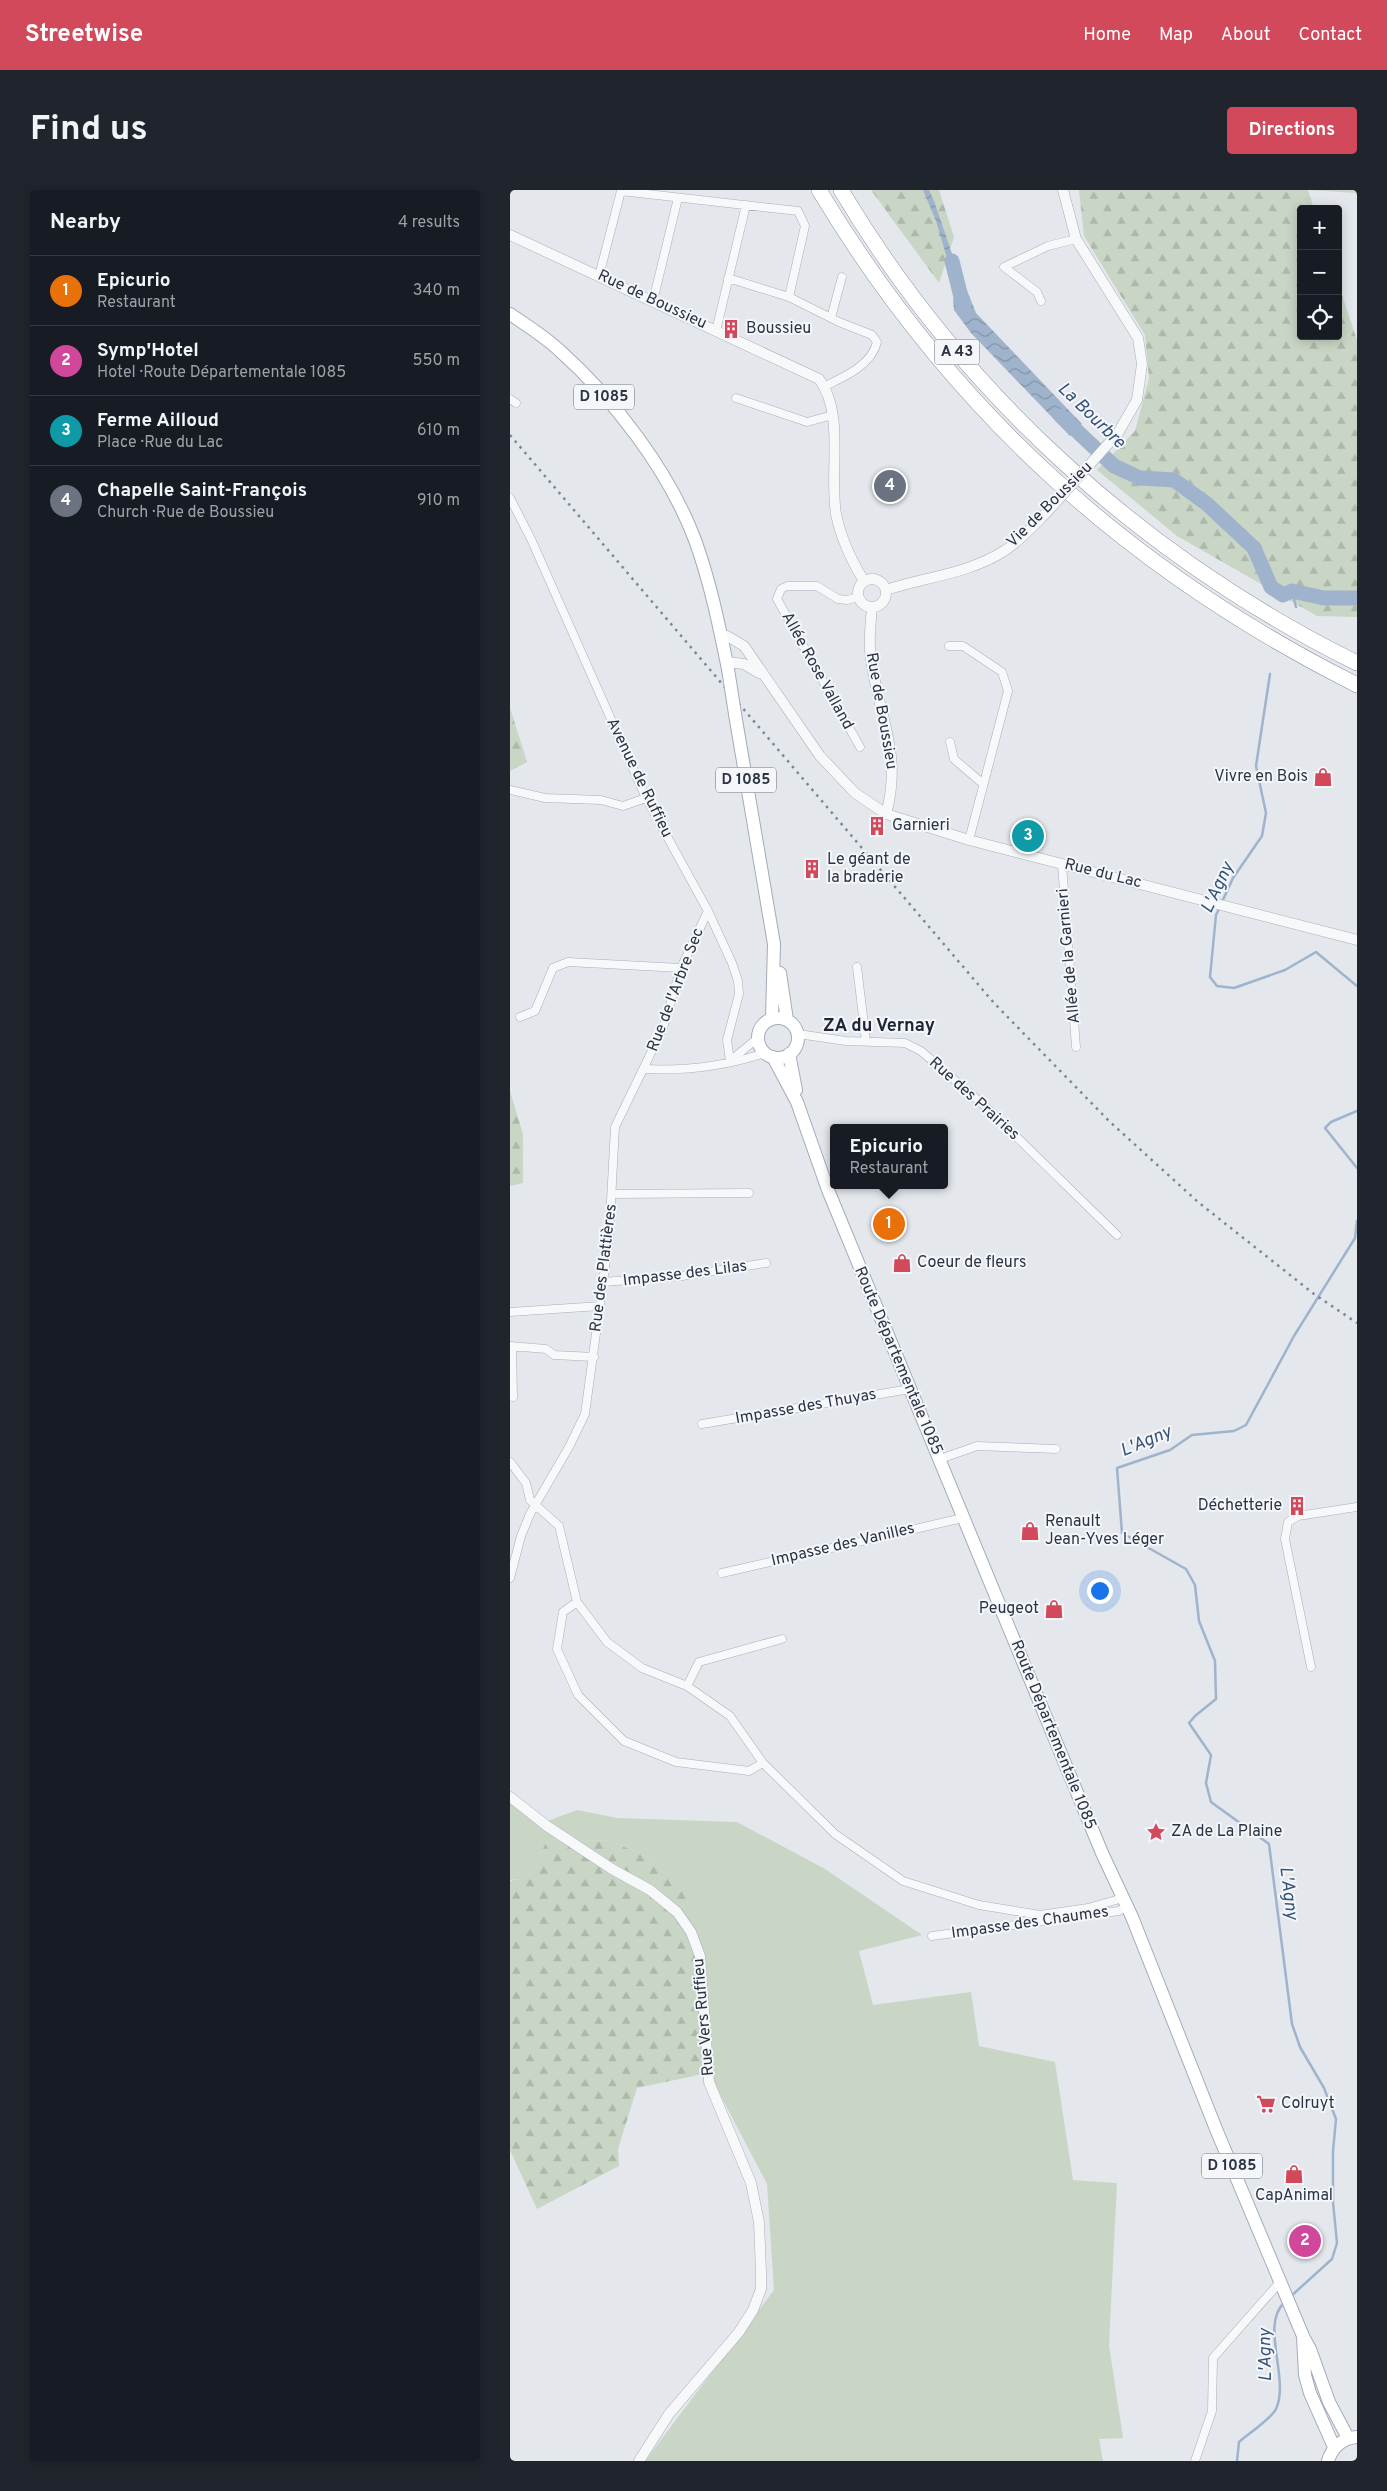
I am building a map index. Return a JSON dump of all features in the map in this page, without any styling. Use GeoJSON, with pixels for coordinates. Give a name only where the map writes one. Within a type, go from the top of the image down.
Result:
{"type":"FeatureCollection","features":[{"type":"Feature","properties":{"kind":"highway","name":"A 43"},"geometry":{"type":"LineString","coordinates":[[819,190],[868,268],[932,352],[973,400],[1031,459],[1090,513],[1188,588],[1260,633],[1357,685]]}},
{"type":"Feature","properties":{"kind":"highway","name":"A 43"},"geometry":{"type":"LineString","coordinates":[[842,190],[881,253],[948,341],[990,390],[1043,444],[1098,494],[1194,568],[1268,616],[1357,664]]}},
{"type":"Feature","properties":{"kind":"main road","name":"D 1085"},"geometry":{"type":"LineString","coordinates":[[510,314],[558,348],[583,372],[631,430],[668,484],[694,540],[721,636],[727,666],[786,1020]]}},
{"type":"Feature","properties":{"kind":"main road","name":"D 1085"},"geometry":{"type":"LineString","coordinates":[[772,1018],[774,944]]}},
{"type":"Feature","properties":{"kind":"main road"},"geometry":{"type":"LineString","coordinates":[[772,1018],[786,1020],[796,1028],[798,1042],[789,1054],[782,1057],[769,1055],[760,1046],[758,1038],[760,1029],[772,1018]]}},
{"type":"Feature","properties":{"kind":"main road","name":"D 1085"},"geometry":{"type":"LineString","coordinates":[[789,1054],[797,1102]]}},
{"type":"Feature","properties":{"kind":"main road","name":"D 1085"},"geometry":{"type":"LineString","coordinates":[[769,1055],[797,1102]]}},
{"type":"Feature","properties":{"kind":"main road","name":"Route Départementale 1085"},"geometry":{"type":"LineString","coordinates":[[797,1102],[828,1190],[1099,1848],[1125,1902],[1282,2286]]}},
{"type":"Feature","properties":{"kind":"main road","name":"D 1085"},"geometry":{"type":"LineString","coordinates":[[1282,2286],[1310,2348],[1329,2402],[1353,2438]]}},
{"type":"Feature","properties":{"kind":"main road","name":"D 1085"},"geometry":{"type":"LineString","coordinates":[[1303,2336],[1302,2350],[1310,2393],[1334,2447]]}},
{"type":"Feature","properties":{"kind":"main road"},"geometry":{"type":"LineString","coordinates":[[1328,2461],[1334,2447],[1353,2438]]}},
{"type":"Feature","properties":{"kind":"street"},"geometry":{"type":"LineString","coordinates":[[595,277],[621,190],[798,211],[805,226],[789,297]]}},
{"type":"Feature","properties":{"kind":"street","name":"Vie de Boussieu"},"geometry":{"type":"LineString","coordinates":[[886,590],[958,571],[989,560],[1016,542],[1047,512],[1118,432],[1137,400],[1142,353],[1138,338],[1076,239],[1063,190]]}},
{"type":"Feature","properties":{"kind":"street"},"geometry":{"type":"LineString","coordinates":[[653,301],[678,198]]}},
{"type":"Feature","properties":{"kind":"street"},"geometry":{"type":"LineString","coordinates":[[716,331],[746,205]]}},
{"type":"Feature","properties":{"kind":"street","name":"Rue de Boussieu"},"geometry":{"type":"LineString","coordinates":[[510,235],[595,277],[653,301],[809,373],[819,379],[825,386]]}},
{"type":"Feature","properties":{"kind":"street"},"geometry":{"type":"LineString","coordinates":[[1041,301],[1038,292],[1004,267],[1048,246],[1076,239]]}},
{"type":"Feature","properties":{"kind":"street"},"geometry":{"type":"LineString","coordinates":[[830,318],[842,277]]}},
{"type":"Feature","properties":{"kind":"street"},"geometry":{"type":"LineString","coordinates":[[728,278],[789,297],[830,318],[872,335],[877,342],[875,352],[857,368],[825,386],[830,398],[833,415],[832,479],[836,514],[846,551],[864,581]]}},
{"type":"Feature","properties":{"kind":"street"},"geometry":{"type":"LineString","coordinates":[[736,398],[807,422],[833,415]]}},
{"type":"Feature","properties":{"kind":"street","name":"Avenue de Ruffieu"},"geometry":{"type":"LineString","coordinates":[[510,498],[531,540],[646,798],[708,911],[738,981],[739,994],[727,1040],[730,1061]]}},
{"type":"Feature","properties":{"kind":"street"},"geometry":{"type":"LineString","coordinates":[[874,579],[880,581],[886,590],[882,603],[872,607],[863,603],[859,597],[858,590],[864,581],[874,579]]}},
{"type":"Feature","properties":{"kind":"street","name":"Allée Rose Valland"},"geometry":{"type":"LineString","coordinates":[[859,597],[847,600],[838,599],[817,586],[788,586],[781,589],[777,599],[860,747]]}},
{"type":"Feature","properties":{"kind":"street","name":"Rue de Boussieu"},"geometry":{"type":"LineString","coordinates":[[872,607],[870,650],[892,756],[892,794],[886,814]]}},
{"type":"Feature","properties":{"kind":"street","name":"Rue du Lac"},"geometry":{"type":"LineString","coordinates":[[721,636],[727,636],[744,646],[762,675],[826,762],[855,792],[886,814],[969,840],[1357,940]]}},
{"type":"Feature","properties":{"kind":"street"},"geometry":{"type":"LineString","coordinates":[[949,646],[963,646],[1002,672],[1008,691],[982,783],[969,840]]}},
{"type":"Feature","properties":{"kind":"street","name":"Rue du Lac"},"geometry":{"type":"LineString","coordinates":[[727,666],[744,664],[762,675]]}},
{"type":"Feature","properties":{"kind":"street"},"geometry":{"type":"LineString","coordinates":[[950,742],[954,759],[982,783]]}},
{"type":"Feature","properties":{"kind":"street"},"geometry":{"type":"LineString","coordinates":[[510,790],[545,798],[601,800],[623,806],[646,798]]}},
{"type":"Feature","properties":{"kind":"street","name":"Allée de la Garnieri"},"geometry":{"type":"LineString","coordinates":[[1062,864],[1076,1047]]}},
{"type":"Feature","properties":{"kind":"street","name":"Rue de l'Arbre Sec"},"geometry":{"type":"LineString","coordinates":[[644,1069],[663,1028],[681,968],[708,911]]}},
{"type":"Feature","properties":{"kind":"street"},"geometry":{"type":"LineString","coordinates":[[520,1017],[535,1011],[553,968],[568,962],[681,968]]}},
{"type":"Feature","properties":{"kind":"street"},"geometry":{"type":"LineString","coordinates":[[857,967],[866,1041]]}},
{"type":"Feature","properties":{"kind":"street","name":"Rue des Prairies"},"geometry":{"type":"LineString","coordinates":[[798,1034],[846,1041],[906,1043],[929,1057],[987,1108],[1117,1235]]}},
{"type":"Feature","properties":{"kind":"street"},"geometry":{"type":"LineString","coordinates":[[730,1061],[758,1038]]}},
{"type":"Feature","properties":{"kind":"street"},"geometry":{"type":"LineString","coordinates":[[644,1069],[678,1070],[769,1055]]}},
{"type":"Feature","properties":{"kind":"street","name":"Rue des Plattières"},"geometry":{"type":"LineString","coordinates":[[510,1578],[520,1536],[534,1505],[569,1447],[585,1414],[594,1356],[613,1194],[615,1127],[644,1069]]}},
{"type":"Feature","properties":{"kind":"street"},"geometry":{"type":"LineString","coordinates":[[613,1194],[749,1193]]}},
{"type":"Feature","properties":{"kind":"street","name":"Impasse des Lilas"},"geometry":{"type":"LineString","coordinates":[[603,1282],[682,1276],[766,1263]]}},
{"type":"Feature","properties":{"kind":"street"},"geometry":{"type":"LineString","coordinates":[[510,1312],[600,1306]]}},
{"type":"Feature","properties":{"kind":"street"},"geometry":{"type":"LineString","coordinates":[[513,1396],[511,1346],[546,1349],[554,1355],[594,1356]]}},
{"type":"Feature","properties":{"kind":"street","name":"Impasse des Thuyas"},"geometry":{"type":"LineString","coordinates":[[702,1424],[910,1389]]}},
{"type":"Feature","properties":{"kind":"street"},"geometry":{"type":"LineString","coordinates":[[940,1460],[978,1446],[1056,1449]]}},
{"type":"Feature","properties":{"kind":"street"},"geometry":{"type":"LineString","coordinates":[[510,1462],[526,1483],[530,1500],[559,1526],[576,1602],[608,1642],[642,1668],[687,1686],[730,1716],[763,1763],[835,1834],[903,1881],[979,1905],[1040,1915],[1125,1902]]}},
{"type":"Feature","properties":{"kind":"street"},"geometry":{"type":"LineString","coordinates":[[1311,1667],[1284,1539],[1288,1522],[1298,1516],[1357,1507]]}},
{"type":"Feature","properties":{"kind":"street","name":"Impasse des Vanilles"},"geometry":{"type":"LineString","coordinates":[[722,1573],[963,1518]]}},
{"type":"Feature","properties":{"kind":"street"},"geometry":{"type":"LineString","coordinates":[[576,1602],[563,1612],[558,1649],[578,1695],[624,1741],[676,1762],[749,1770],[763,1763]]}},
{"type":"Feature","properties":{"kind":"street"},"geometry":{"type":"LineString","coordinates":[[687,1686],[699,1662],[782,1639]]}},
{"type":"Feature","properties":{"kind":"street","name":"Rue Vers Ruffieu"},"geometry":{"type":"LineString","coordinates":[[510,1797],[555,1831],[650,1890],[677,1912],[691,1932],[700,1956],[709,2082],[752,2183],[758,2222],[761,2272],[761,2289],[753,2310],[740,2332],[668,2414],[639,2461]]}},
{"type":"Feature","properties":{"kind":"street","name":"Impasse des Chaumes"},"geometry":{"type":"LineString","coordinates":[[932,1936],[1119,1911],[1125,1902]]}},
{"type":"Feature","properties":{"kind":"street"},"geometry":{"type":"LineString","coordinates":[[1196,2461],[1212,2411],[1213,2358],[1282,2286]]}},
{"type":"Feature","properties":{"kind":"green space"},"geometry":{"type":"Polygon","coordinates":[[[871,190],[939,190],[954,237],[939,283],[871,190]]]}},
{"type":"Feature","properties":{"kind":"green space"},"geometry":{"type":"Polygon","coordinates":[[[1079,190],[1308,190],[1313,205],[1297,205],[1297,340],[1342,340],[1342,295],[1357,340],[1357,617],[1317,616],[1177,536],[1097,470],[1135,431],[1149,378],[1145,335],[1084,236],[1079,190]]]}},
{"type":"Feature","properties":{"kind":"green space"},"geometry":{"type":"Polygon","coordinates":[[[1308,190],[1357,190],[1357,193],[1308,190]]]}},
{"type":"Feature","properties":{"kind":"green space"},"geometry":{"type":"Polygon","coordinates":[[[510,708],[527,762],[510,771],[510,708]]]}},
{"type":"Feature","properties":{"kind":"green space"},"geometry":{"type":"Polygon","coordinates":[[[510,1091],[523,1134],[523,1183],[510,1186],[510,1091]]]}},
{"type":"Feature","properties":{"kind":"green space"},"geometry":{"type":"Polygon","coordinates":[[[510,1797],[542,1823],[577,1810],[617,1818],[737,1822],[825,1869],[922,1935],[859,1951],[873,2005],[971,1992],[979,2046],[1055,2062],[1073,2180],[1117,2183],[1109,2345],[1123,2438],[1099,2439],[1103,2461],[645,2461],[774,2290],[767,2184],[713,2081],[658,1862],[611,1841],[548,1839],[527,1878],[510,1880],[510,1797]]]}},
{"type":"Feature","properties":{"kind":"green space"},"geometry":{"type":"Polygon","coordinates":[[[548,1839],[611,1841],[658,1862],[686,1894],[697,1945],[703,2074],[637,2088],[618,2149],[619,2166],[537,2209],[510,2150],[510,1881],[527,1877],[548,1839]]]}},
{"type":"Feature","properties":{"kind":"water"},"geometry":{"type":"Polygon","coordinates":[[[923,190],[929,190],[934,201],[962,283],[957,280],[955,285],[936,221],[923,190]]]}},
{"type":"Feature","properties":{"kind":"water"},"geometry":{"type":"Polygon","coordinates":[[[966,288],[976,313],[1082,424],[1070,436],[971,333],[954,310],[953,300],[956,290],[966,288]]]}},
{"type":"Feature","properties":{"kind":"waterway","name":"La Bourbre"},"geometry":{"type":"LineString","coordinates":[[952,261],[964,309]]}},
{"type":"Feature","properties":{"kind":"waterway","name":"La Bourbre"},"geometry":{"type":"LineString","coordinates":[[1061,416],[1114,466],[1140,478],[1174,480],[1207,504],[1254,548],[1271,587],[1283,595],[1292,591],[1324,598],[1357,598]]}},
{"type":"Feature","properties":{"kind":"waterway","name":"L'Agny"},"geometry":{"type":"LineString","coordinates":[[1292,591],[1296,607]]}},
{"type":"Feature","properties":{"kind":"waterway","name":"L'Agny"},"geometry":{"type":"LineString","coordinates":[[1222,902],[1233,878],[1262,836],[1266,813],[1256,766],[1270,674]]}},
{"type":"Feature","properties":{"kind":"waterway","name":"L'Agny"},"geometry":{"type":"LineString","coordinates":[[1220,907],[1216,915],[1210,977],[1217,986],[1234,988],[1285,970],[1316,952],[1357,986]]}},
{"type":"Feature","properties":{"kind":"waterway","name":"L'Agny"},"geometry":{"type":"LineString","coordinates":[[1357,1111],[1331,1122],[1325,1128],[1357,1168]]}},
{"type":"Feature","properties":{"kind":"waterway","name":"L'Agny"},"geometry":{"type":"LineString","coordinates":[[1290,2297],[1332,2259],[1337,2243],[1333,2202],[1333,2151],[1336,2119],[1324,2088],[1300,2047],[1292,2024],[1269,1844],[1211,1802],[1206,1783],[1211,1755],[1189,1723],[1216,1699],[1215,1661],[1199,1621],[1195,1585],[1186,1569],[1122,1533],[1117,1468],[1170,1450],[1192,1435],[1234,1431],[1246,1425],[1294,1336],[1355,1238],[1357,1221]]}},
{"type":"Feature","properties":{"kind":"waterway","name":"L'Agny"},"geometry":{"type":"LineString","coordinates":[[1237,2461],[1239,2442],[1265,2422],[1276,2409],[1280,2383],[1275,2325],[1277,2313],[1284,2303]]}},
{"type":"Feature","properties":{"kind":"railway"},"geometry":{"type":"LineString","coordinates":[[510,435],[994,1003],[1109,1121],[1198,1202],[1314,1294],[1357,1323]]}},
{"type":"Feature","properties":{"kind":"place","name":"Boussieu"},"geometry":{"type":"Point","coordinates":[731,329]}},
{"type":"Feature","properties":{"kind":"place","name":"Chapelle Saint-François"},"geometry":{"type":"Point","coordinates":[890,486]}},
{"type":"Feature","properties":{"kind":"place","name":"Vivre en Bois"},"geometry":{"type":"Point","coordinates":[1323,777]}},
{"type":"Feature","properties":{"kind":"place","name":"Garnieri"},"geometry":{"type":"Point","coordinates":[877,826]}},
{"type":"Feature","properties":{"kind":"place","name":"Ferme Ailloud"},"geometry":{"type":"Point","coordinates":[1028,836]}},
{"type":"Feature","properties":{"kind":"place","name":"Le géant de la braderie"},"geometry":{"type":"Point","coordinates":[812,869]}},
{"type":"Feature","properties":{"kind":"place","name":"Epicurio"},"geometry":{"type":"Point","coordinates":[889,1224]}},
{"type":"Feature","properties":{"kind":"place","name":"Coeur de fleurs"},"geometry":{"type":"Point","coordinates":[902,1263]}},
{"type":"Feature","properties":{"kind":"place","name":"Déchetterie"},"geometry":{"type":"Point","coordinates":[1297,1506]}},
{"type":"Feature","properties":{"kind":"place","name":"Renault Jean-Yves Léger"},"geometry":{"type":"Point","coordinates":[1030,1531]}},
{"type":"Feature","properties":{"kind":"place","name":"Peugeot"},"geometry":{"type":"Point","coordinates":[1054,1609]}},
{"type":"Feature","properties":{"kind":"place","name":"ZA de La Plaine"},"geometry":{"type":"Point","coordinates":[1156,1832]}},
{"type":"Feature","properties":{"kind":"place","name":"Colruyt"},"geometry":{"type":"Point","coordinates":[1266,2104]}},
{"type":"Feature","properties":{"kind":"place","name":"CapAnimal"},"geometry":{"type":"Point","coordinates":[1294,2174]}},
{"type":"Feature","properties":{"kind":"place","name":"Symp'Hotel"},"geometry":{"type":"Point","coordinates":[1305,2241]}},
{"type":"Feature","properties":{"kind":"district","name":"ZA du Vernay"},"geometry":{"type":"Point","coordinates":[879,1026]}}]}
